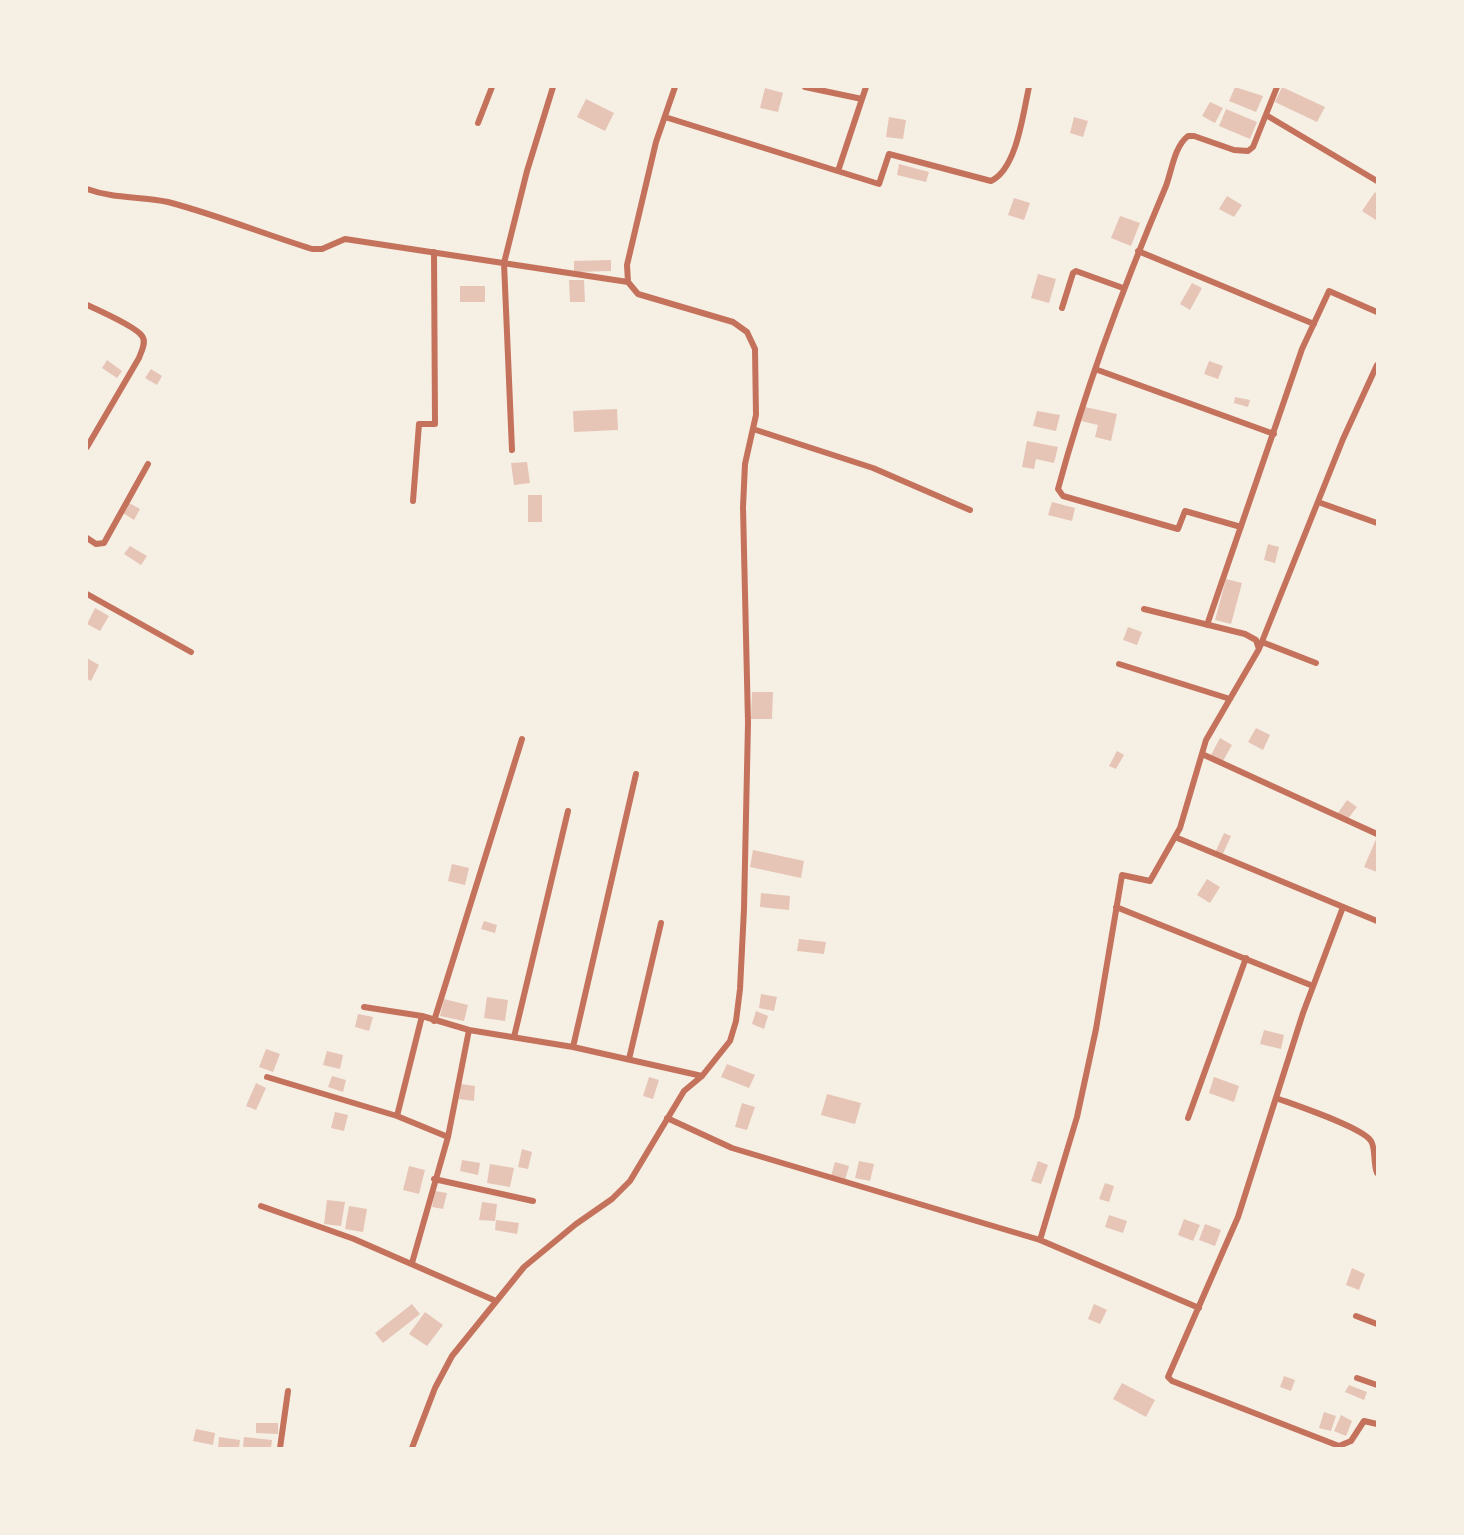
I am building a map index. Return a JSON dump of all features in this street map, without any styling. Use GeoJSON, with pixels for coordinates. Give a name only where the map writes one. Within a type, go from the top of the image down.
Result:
{"type":"FeatureCollection","features":[{"type":"Feature","properties":{"kind":"street"},"geometry":{"type":"LineString","coordinates":[[478,123],[492,87]]}},
{"type":"Feature","properties":{"kind":"street"},"geometry":{"type":"LineString","coordinates":[[512,450],[504,263],[527,171],[553,87]]}},
{"type":"Feature","properties":{"kind":"street"},"geometry":{"type":"LineString","coordinates":[[412,1448],[435,1388],[452,1356],[524,1267],[576,1224],[612,1199],[624,1187],[684,1090],[702,1076],[730,1041],[740,989],[748,723],[743,507],[745,464],[756,415],[755,349],[747,332],[733,322],[638,294],[628,282],[627,265],[634,230],[675,87]]}},
{"type":"Feature","properties":{"kind":"street"},"geometry":{"type":"LineString","coordinates":[[805,87],[862,99]]}},
{"type":"Feature","properties":{"kind":"street"},"geometry":{"type":"LineString","coordinates":[[838,171],[866,87]]}},
{"type":"Feature","properties":{"kind":"street"},"geometry":{"type":"LineString","coordinates":[[665,117],[879,184],[889,154],[991,181],[1004,172],[1017,142],[1029,87]]}},
{"type":"Feature","properties":{"kind":"street"},"geometry":{"type":"LineString","coordinates":[[1241,527],[1185,511],[1178,529],[1063,496],[1058,489],[1075,427],[1124,288],[1183,140],[1194,135],[1234,150],[1248,152],[1253,147],[1277,87]]}},
{"type":"Feature","properties":{"kind":"street"},"geometry":{"type":"LineString","coordinates":[[1266,115],[1377,181]]}},
{"type":"Feature","properties":{"kind":"street"},"geometry":{"type":"LineString","coordinates":[[87,189],[106,196],[164,201],[219,216],[312,249],[322,249],[345,239],[628,282]]}},
{"type":"Feature","properties":{"kind":"street"},"geometry":{"type":"LineString","coordinates":[[1138,251],[1314,324]]}},
{"type":"Feature","properties":{"kind":"street"},"geometry":{"type":"LineString","coordinates":[[413,501],[419,424],[435,424],[434,252]]}},
{"type":"Feature","properties":{"kind":"street"},"geometry":{"type":"LineString","coordinates":[[1062,308],[1073,273],[1076,271],[1124,288]]}},
{"type":"Feature","properties":{"kind":"street"},"geometry":{"type":"LineString","coordinates":[[1207,625],[1275,434],[1302,349],[1329,291],[1377,312]]}},
{"type":"Feature","properties":{"kind":"street"},"geometry":{"type":"LineString","coordinates":[[87,305],[135,330],[143,336],[145,342],[139,358],[87,447]]}},
{"type":"Feature","properties":{"kind":"street"},"geometry":{"type":"LineString","coordinates":[[1040,1240],[1077,1117],[1096,1029],[1122,875],[1150,881],[1180,828],[1206,740],[1259,649],[1318,502],[1377,365]]}},
{"type":"Feature","properties":{"kind":"street"},"geometry":{"type":"LineString","coordinates":[[1095,369],[1275,434]]}},
{"type":"Feature","properties":{"kind":"street"},"geometry":{"type":"LineString","coordinates":[[753,429],[873,468],[970,510]]}},
{"type":"Feature","properties":{"kind":"street"},"geometry":{"type":"LineString","coordinates":[[87,538],[96,544],[104,543],[148,464]]}},
{"type":"Feature","properties":{"kind":"street"},"geometry":{"type":"LineString","coordinates":[[1318,502],[1377,523]]}},
{"type":"Feature","properties":{"kind":"street"},"geometry":{"type":"LineString","coordinates":[[87,594],[191,652]]}},
{"type":"Feature","properties":{"kind":"street"},"geometry":{"type":"LineString","coordinates":[[1144,609],[1245,634],[1256,640],[1259,649]]}},
{"type":"Feature","properties":{"kind":"street"},"geometry":{"type":"LineString","coordinates":[[1262,642],[1316,663]]}},
{"type":"Feature","properties":{"kind":"street"},"geometry":{"type":"LineString","coordinates":[[1119,664],[1230,699]]}},
{"type":"Feature","properties":{"kind":"street"},"geometry":{"type":"LineString","coordinates":[[434,1021],[522,739]]}},
{"type":"Feature","properties":{"kind":"street"},"geometry":{"type":"LineString","coordinates":[[1202,754],[1377,834]]}},
{"type":"Feature","properties":{"kind":"street"},"geometry":{"type":"LineString","coordinates":[[573,1047],[636,774]]}},
{"type":"Feature","properties":{"kind":"street"},"geometry":{"type":"LineString","coordinates":[[514,1037],[568,811]]}},
{"type":"Feature","properties":{"kind":"street"},"geometry":{"type":"LineString","coordinates":[[1175,837],[1377,921]]}},
{"type":"Feature","properties":{"kind":"street"},"geometry":{"type":"LineString","coordinates":[[1116,907],[1313,986]]}},
{"type":"Feature","properties":{"kind":"street"},"geometry":{"type":"LineString","coordinates":[[1343,907],[1313,986],[1238,1217],[1169,1374],[1172,1381],[1339,1446],[1351,1441],[1364,1421],[1377,1424]]}},
{"type":"Feature","properties":{"kind":"street"},"geometry":{"type":"LineString","coordinates":[[629,1059],[661,923]]}},
{"type":"Feature","properties":{"kind":"street"},"geometry":{"type":"LineString","coordinates":[[1188,1118],[1246,958]]}},
{"type":"Feature","properties":{"kind":"street"},"geometry":{"type":"LineString","coordinates":[[364,1007],[422,1016],[469,1030],[573,1047],[702,1076]]}},
{"type":"Feature","properties":{"kind":"street"},"geometry":{"type":"LineString","coordinates":[[397,1116],[422,1016]]}},
{"type":"Feature","properties":{"kind":"street"},"geometry":{"type":"LineString","coordinates":[[412,1263],[434,1179],[448,1137],[469,1030]]}},
{"type":"Feature","properties":{"kind":"street"},"geometry":{"type":"LineString","coordinates":[[267,1077],[397,1116],[448,1137]]}},
{"type":"Feature","properties":{"kind":"street"},"geometry":{"type":"LineString","coordinates":[[1276,1098],[1340,1123],[1366,1136],[1372,1142],[1377,1173]]}},
{"type":"Feature","properties":{"kind":"street"},"geometry":{"type":"LineString","coordinates":[[667,1118],[732,1148],[1040,1240],[1199,1308]]}},
{"type":"Feature","properties":{"kind":"street"},"geometry":{"type":"LineString","coordinates":[[434,1179],[532,1201]]}},
{"type":"Feature","properties":{"kind":"street"},"geometry":{"type":"LineString","coordinates":[[261,1206],[354,1239],[496,1301]]}},
{"type":"Feature","properties":{"kind":"street"},"geometry":{"type":"LineString","coordinates":[[1356,1316],[1377,1324]]}},
{"type":"Feature","properties":{"kind":"street"},"geometry":{"type":"LineString","coordinates":[[1357,1378],[1377,1385]]}},
{"type":"Feature","properties":{"kind":"street"},"geometry":{"type":"LineString","coordinates":[[280,1448],[288,1391]]}},
{"type":"Feature","properties":{"kind":"building"},"geometry":{"type":"Polygon","coordinates":[[[1235,87],[1263,96],[1256,112],[1229,101],[1235,87]]]}},
{"type":"Feature","properties":{"kind":"building"},"geometry":{"type":"Polygon","coordinates":[[[1282,87],[1325,107],[1317,122],[1275,102],[1282,87]]]}},
{"type":"Feature","properties":{"kind":"building"},"geometry":{"type":"Polygon","coordinates":[[[765,88],[783,93],[778,112],[760,108],[765,88]]]}},
{"type":"Feature","properties":{"kind":"building"},"geometry":{"type":"Polygon","coordinates":[[[586,99],[614,113],[605,131],[577,117],[586,99]]]}},
{"type":"Feature","properties":{"kind":"building"},"geometry":{"type":"Polygon","coordinates":[[[1210,102],[1223,108],[1215,123],[1202,116],[1210,102]]]}},
{"type":"Feature","properties":{"kind":"building"},"geometry":{"type":"Polygon","coordinates":[[[1226,109],[1257,122],[1250,139],[1219,126],[1226,109]]]}},
{"type":"Feature","properties":{"kind":"building"},"geometry":{"type":"Polygon","coordinates":[[[889,117],[906,120],[903,139],[886,137],[889,117]]]}},
{"type":"Feature","properties":{"kind":"building"},"geometry":{"type":"Polygon","coordinates":[[[1074,117],[1088,121],[1083,137],[1070,133],[1074,117]]]}},
{"type":"Feature","properties":{"kind":"building"},"geometry":{"type":"Polygon","coordinates":[[[899,164],[929,172],[926,182],[897,175],[899,164]]]}},
{"type":"Feature","properties":{"kind":"building"},"geometry":{"type":"Polygon","coordinates":[[[1375,192],[1377,194],[1376,220],[1362,211],[1375,192]]]}},
{"type":"Feature","properties":{"kind":"building"},"geometry":{"type":"Polygon","coordinates":[[[1227,196],[1242,205],[1234,217],[1219,209],[1227,196]]]}},
{"type":"Feature","properties":{"kind":"building"},"geometry":{"type":"Polygon","coordinates":[[[1014,198],[1030,203],[1024,220],[1008,215],[1014,198]]]}},
{"type":"Feature","properties":{"kind":"building"},"geometry":{"type":"Polygon","coordinates":[[[1120,216],[1140,223],[1131,246],[1111,238],[1120,216]]]}},
{"type":"Feature","properties":{"kind":"building"},"geometry":{"type":"Polygon","coordinates":[[[611,260],[611,271],[574,272],[574,261],[611,260]]]}},
{"type":"Feature","properties":{"kind":"building"},"geometry":{"type":"Polygon","coordinates":[[[1038,274],[1056,279],[1049,303],[1031,298],[1038,274]]]}},
{"type":"Feature","properties":{"kind":"building"},"geometry":{"type":"Polygon","coordinates":[[[569,280],[584,280],[585,302],[570,302],[569,280]]]}},
{"type":"Feature","properties":{"kind":"building"},"geometry":{"type":"Polygon","coordinates":[[[1192,283],[1202,288],[1190,310],[1180,304],[1192,283]]]}},
{"type":"Feature","properties":{"kind":"building"},"geometry":{"type":"Polygon","coordinates":[[[460,286],[485,286],[485,302],[460,302],[460,286]]]}},
{"type":"Feature","properties":{"kind":"building"},"geometry":{"type":"Polygon","coordinates":[[[107,360],[122,371],[117,378],[102,368],[107,360]]]}},
{"type":"Feature","properties":{"kind":"building"},"geometry":{"type":"Polygon","coordinates":[[[1209,361],[1223,366],[1218,379],[1204,374],[1209,361]]]}},
{"type":"Feature","properties":{"kind":"building"},"geometry":{"type":"Polygon","coordinates":[[[151,369],[162,376],[157,385],[145,378],[151,369]]]}},
{"type":"Feature","properties":{"kind":"building"},"geometry":{"type":"Polygon","coordinates":[[[1235,397],[1250,400],[1248,407],[1234,403],[1235,397]]]}},
{"type":"Feature","properties":{"kind":"building"},"geometry":{"type":"Polygon","coordinates":[[[1085,407],[1117,414],[1111,441],[1095,437],[1098,425],[1081,421],[1085,407]]]}},
{"type":"Feature","properties":{"kind":"building"},"geometry":{"type":"Polygon","coordinates":[[[617,409],[618,430],[574,432],[573,411],[617,409]]]}},
{"type":"Feature","properties":{"kind":"building"},"geometry":{"type":"Polygon","coordinates":[[[1037,411],[1060,415],[1056,431],[1033,426],[1037,411]]]}},
{"type":"Feature","properties":{"kind":"building"},"geometry":{"type":"Polygon","coordinates":[[[1027,441],[1058,447],[1054,463],[1036,459],[1034,469],[1022,467],[1027,441]]]}},
{"type":"Feature","properties":{"kind":"building"},"geometry":{"type":"Polygon","coordinates":[[[527,462],[530,483],[514,485],[511,463],[527,462]]]}},
{"type":"Feature","properties":{"kind":"building"},"geometry":{"type":"Polygon","coordinates":[[[528,495],[542,495],[542,522],[528,522],[528,495]]]}},
{"type":"Feature","properties":{"kind":"building"},"geometry":{"type":"Polygon","coordinates":[[[1052,502],[1075,508],[1072,521],[1048,515],[1052,502]]]}},
{"type":"Feature","properties":{"kind":"building"},"geometry":{"type":"Polygon","coordinates":[[[129,503],[140,509],[134,520],[123,513],[129,503]]]}},
{"type":"Feature","properties":{"kind":"building"},"geometry":{"type":"Polygon","coordinates":[[[1268,544],[1279,547],[1275,563],[1264,560],[1268,544]]]}},
{"type":"Feature","properties":{"kind":"building"},"geometry":{"type":"Polygon","coordinates":[[[130,546],[147,556],[141,565],[124,554],[130,546]]]}},
{"type":"Feature","properties":{"kind":"building"},"geometry":{"type":"Polygon","coordinates":[[[1226,579],[1242,583],[1231,624],[1215,620],[1226,579]]]}},
{"type":"Feature","properties":{"kind":"building"},"geometry":{"type":"Polygon","coordinates":[[[95,608],[109,616],[100,631],[87,624],[95,608]]]}},
{"type":"Feature","properties":{"kind":"building"},"geometry":{"type":"Polygon","coordinates":[[[1128,627],[1142,632],[1137,645],[1123,640],[1128,627]]]}},
{"type":"Feature","properties":{"kind":"building"},"geometry":{"type":"Polygon","coordinates":[[[87,658],[99,665],[91,681],[87,679],[87,658]]]}},
{"type":"Feature","properties":{"kind":"building"},"geometry":{"type":"Polygon","coordinates":[[[752,692],[773,692],[772,719],[751,719],[752,692]]]}},
{"type":"Feature","properties":{"kind":"building"},"geometry":{"type":"Polygon","coordinates":[[[1256,728],[1270,735],[1263,750],[1248,742],[1256,728]]]}},
{"type":"Feature","properties":{"kind":"building"},"geometry":{"type":"Polygon","coordinates":[[[1220,738],[1232,745],[1223,761],[1211,755],[1220,738]]]}},
{"type":"Feature","properties":{"kind":"building"},"geometry":{"type":"Polygon","coordinates":[[[1117,751],[1124,755],[1116,769],[1109,766],[1117,751]]]}},
{"type":"Feature","properties":{"kind":"building"},"geometry":{"type":"Polygon","coordinates":[[[1347,800],[1357,807],[1347,820],[1338,813],[1347,800]]]}},
{"type":"Feature","properties":{"kind":"building"},"geometry":{"type":"Polygon","coordinates":[[[1224,833],[1231,836],[1222,856],[1215,853],[1224,833]]]}},
{"type":"Feature","properties":{"kind":"building"},"geometry":{"type":"Polygon","coordinates":[[[1377,837],[1377,872],[1364,867],[1377,837]]]}},
{"type":"Feature","properties":{"kind":"building"},"geometry":{"type":"Polygon","coordinates":[[[753,850],[804,861],[801,878],[750,867],[753,850]]]}},
{"type":"Feature","properties":{"kind":"building"},"geometry":{"type":"Polygon","coordinates":[[[452,864],[469,868],[465,885],[448,881],[452,864]]]}},
{"type":"Feature","properties":{"kind":"building"},"geometry":{"type":"Polygon","coordinates":[[[1207,879],[1220,887],[1210,903],[1197,895],[1207,879]]]}},
{"type":"Feature","properties":{"kind":"building"},"geometry":{"type":"Polygon","coordinates":[[[761,893],[790,896],[789,910],[760,907],[761,893]]]}},
{"type":"Feature","properties":{"kind":"building"},"geometry":{"type":"Polygon","coordinates":[[[484,921],[497,925],[495,933],[481,929],[484,921]]]}},
{"type":"Feature","properties":{"kind":"building"},"geometry":{"type":"Polygon","coordinates":[[[799,939],[826,942],[824,954],[797,951],[799,939]]]}},
{"type":"Feature","properties":{"kind":"building"},"geometry":{"type":"Polygon","coordinates":[[[761,994],[777,997],[774,1011],[759,1008],[761,994]]]}},
{"type":"Feature","properties":{"kind":"building"},"geometry":{"type":"Polygon","coordinates":[[[487,997],[508,1000],[505,1021],[484,1018],[487,997]]]}},
{"type":"Feature","properties":{"kind":"building"},"geometry":{"type":"Polygon","coordinates":[[[444,999],[468,1005],[464,1021],[440,1016],[444,999]]]}},
{"type":"Feature","properties":{"kind":"building"},"geometry":{"type":"Polygon","coordinates":[[[756,1011],[768,1016],[764,1029],[752,1024],[756,1011]]]}},
{"type":"Feature","properties":{"kind":"building"},"geometry":{"type":"Polygon","coordinates":[[[358,1014],[373,1017],[369,1031],[355,1027],[358,1014]]]}},
{"type":"Feature","properties":{"kind":"building"},"geometry":{"type":"Polygon","coordinates":[[[1264,1030],[1284,1035],[1281,1049],[1260,1044],[1264,1030]]]}},
{"type":"Feature","properties":{"kind":"building"},"geometry":{"type":"Polygon","coordinates":[[[266,1049],[280,1054],[273,1072],[259,1067],[266,1049]]]}},
{"type":"Feature","properties":{"kind":"building"},"geometry":{"type":"Polygon","coordinates":[[[327,1051],[343,1055],[340,1069],[323,1065],[327,1051]]]}},
{"type":"Feature","properties":{"kind":"building"},"geometry":{"type":"Polygon","coordinates":[[[727,1064],[755,1075],[749,1088],[721,1077],[727,1064]]]}},
{"type":"Feature","properties":{"kind":"building"},"geometry":{"type":"Polygon","coordinates":[[[332,1076],[346,1080],[343,1092],[328,1087],[332,1076]]]}},
{"type":"Feature","properties":{"kind":"building"},"geometry":{"type":"Polygon","coordinates":[[[649,1077],[659,1080],[653,1099],[643,1096],[649,1077]]]}},
{"type":"Feature","properties":{"kind":"building"},"geometry":{"type":"Polygon","coordinates":[[[1214,1077],[1239,1086],[1234,1102],[1209,1093],[1214,1077]]]}},
{"type":"Feature","properties":{"kind":"building"},"geometry":{"type":"Polygon","coordinates":[[[256,1083],[266,1088],[256,1110],[246,1106],[256,1083]]]}},
{"type":"Feature","properties":{"kind":"building"},"geometry":{"type":"Polygon","coordinates":[[[461,1084],[475,1086],[474,1101],[459,1099],[461,1084]]]}},
{"type":"Feature","properties":{"kind":"building"},"geometry":{"type":"Polygon","coordinates":[[[827,1094],[861,1103],[855,1124],[821,1115],[827,1094]]]}},
{"type":"Feature","properties":{"kind":"building"},"geometry":{"type":"Polygon","coordinates":[[[742,1103],[755,1107],[747,1130],[735,1127],[742,1103]]]}},
{"type":"Feature","properties":{"kind":"building"},"geometry":{"type":"Polygon","coordinates":[[[335,1112],[348,1115],[344,1131],[331,1128],[335,1112]]]}},
{"type":"Feature","properties":{"kind":"building"},"geometry":{"type":"Polygon","coordinates":[[[522,1149],[532,1152],[528,1169],[518,1167],[522,1149]]]}},
{"type":"Feature","properties":{"kind":"building"},"geometry":{"type":"Polygon","coordinates":[[[462,1160],[480,1163],[478,1175],[460,1171],[462,1160]]]}},
{"type":"Feature","properties":{"kind":"building"},"geometry":{"type":"Polygon","coordinates":[[[859,1161],[874,1164],[870,1181],[855,1178],[859,1161]]]}},
{"type":"Feature","properties":{"kind":"building"},"geometry":{"type":"Polygon","coordinates":[[[1038,1161],[1048,1165],[1041,1184],[1031,1181],[1038,1161]]]}},
{"type":"Feature","properties":{"kind":"building"},"geometry":{"type":"Polygon","coordinates":[[[835,1162],[849,1166],[845,1180],[831,1176],[835,1162]]]}},
{"type":"Feature","properties":{"kind":"building"},"geometry":{"type":"Polygon","coordinates":[[[490,1164],[514,1168],[510,1187],[487,1183],[490,1164]]]}},
{"type":"Feature","properties":{"kind":"building"},"geometry":{"type":"Polygon","coordinates":[[[409,1166],[425,1170],[419,1194],[403,1190],[409,1166]]]}},
{"type":"Feature","properties":{"kind":"building"},"geometry":{"type":"Polygon","coordinates":[[[1105,1183],[1114,1186],[1109,1202],[1099,1199],[1105,1183]]]}},
{"type":"Feature","properties":{"kind":"building"},"geometry":{"type":"Polygon","coordinates":[[[435,1191],[447,1193],[443,1209],[432,1207],[435,1191]]]}},
{"type":"Feature","properties":{"kind":"building"},"geometry":{"type":"Polygon","coordinates":[[[327,1200],[345,1202],[341,1226],[324,1224],[327,1200]]]}},
{"type":"Feature","properties":{"kind":"building"},"geometry":{"type":"Polygon","coordinates":[[[482,1202],[497,1204],[495,1221],[479,1220],[482,1202]]]}},
{"type":"Feature","properties":{"kind":"building"},"geometry":{"type":"Polygon","coordinates":[[[349,1206],[367,1209],[363,1232],[345,1229],[349,1206]]]}},
{"type":"Feature","properties":{"kind":"building"},"geometry":{"type":"Polygon","coordinates":[[[1109,1215],[1127,1221],[1123,1233],[1105,1227],[1109,1215]]]}},
{"type":"Feature","properties":{"kind":"building"},"geometry":{"type":"Polygon","coordinates":[[[1184,1219],[1200,1225],[1193,1241],[1178,1235],[1184,1219]]]}},
{"type":"Feature","properties":{"kind":"building"},"geometry":{"type":"Polygon","coordinates":[[[496,1220],[519,1223],[517,1234],[495,1230],[496,1220]]]}},
{"type":"Feature","properties":{"kind":"building"},"geometry":{"type":"Polygon","coordinates":[[[1205,1224],[1221,1230],[1215,1246],[1199,1240],[1205,1224]]]}},
{"type":"Feature","properties":{"kind":"building"},"geometry":{"type":"Polygon","coordinates":[[[1352,1268],[1365,1274],[1359,1290],[1346,1285],[1352,1268]]]}},
{"type":"Feature","properties":{"kind":"building"},"geometry":{"type":"Polygon","coordinates":[[[412,1304],[420,1314],[383,1343],[375,1333],[412,1304]]]}},
{"type":"Feature","properties":{"kind":"building"},"geometry":{"type":"Polygon","coordinates":[[[1094,1304],[1107,1310],[1100,1324],[1088,1319],[1094,1304]]]}},
{"type":"Feature","properties":{"kind":"building"},"geometry":{"type":"Polygon","coordinates":[[[425,1312],[443,1325],[427,1346],[409,1334],[425,1312]]]}},
{"type":"Feature","properties":{"kind":"building"},"geometry":{"type":"Polygon","coordinates":[[[1284,1376],[1295,1380],[1291,1391],[1280,1387],[1284,1376]]]}},
{"type":"Feature","properties":{"kind":"building"},"geometry":{"type":"Polygon","coordinates":[[[1122,1383],[1155,1400],[1146,1417],[1113,1399],[1122,1383]]]}},
{"type":"Feature","properties":{"kind":"building"},"geometry":{"type":"Polygon","coordinates":[[[1349,1385],[1367,1392],[1364,1400],[1345,1392],[1349,1385]]]}},
{"type":"Feature","properties":{"kind":"building"},"geometry":{"type":"Polygon","coordinates":[[[1324,1412],[1336,1416],[1331,1431],[1319,1428],[1324,1412]]]}},
{"type":"Feature","properties":{"kind":"building"},"geometry":{"type":"Polygon","coordinates":[[[1341,1415],[1352,1421],[1346,1436],[1334,1431],[1341,1415]]]}},
{"type":"Feature","properties":{"kind":"building"},"geometry":{"type":"Polygon","coordinates":[[[256,1423],[278,1423],[278,1434],[256,1433],[256,1423]]]}},
{"type":"Feature","properties":{"kind":"building"},"geometry":{"type":"Polygon","coordinates":[[[196,1429],[215,1433],[213,1445],[193,1441],[196,1429]]]}},
{"type":"Feature","properties":{"kind":"building"},"geometry":{"type":"Polygon","coordinates":[[[219,1437],[240,1440],[239,1448],[218,1448],[219,1437]]]}},
{"type":"Feature","properties":{"kind":"building"},"geometry":{"type":"Polygon","coordinates":[[[244,1437],[272,1440],[271,1448],[243,1448],[244,1437]]]}}]}
